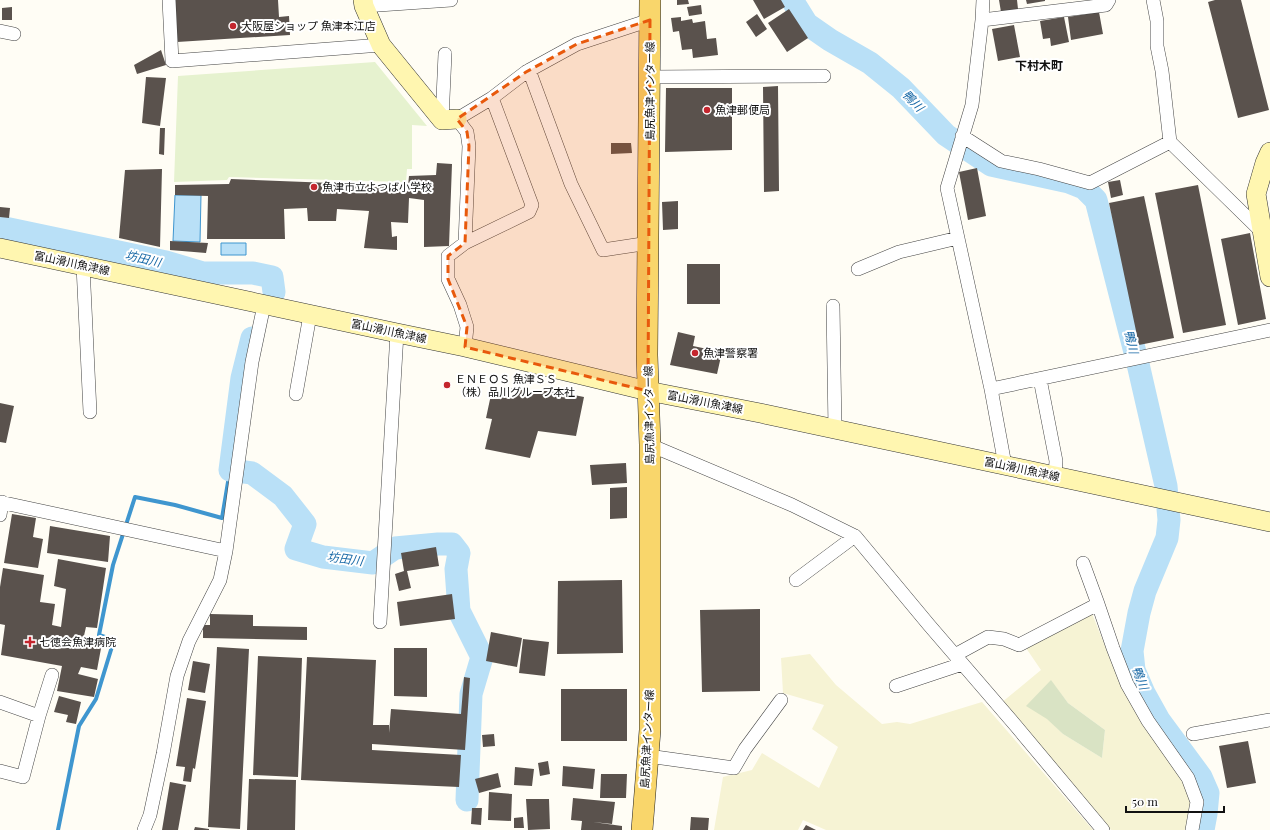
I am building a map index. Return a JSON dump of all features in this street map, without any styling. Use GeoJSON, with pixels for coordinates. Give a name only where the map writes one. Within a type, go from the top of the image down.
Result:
{"type":"FeatureCollection","features":[{"type":"Feature","properties":{"kind":"main road"},"geometry":{"type":"LineString","coordinates":[[364,3],[381,45],[449,120]]}},
{"type":"Feature","properties":{"kind":"main road","name":"島尻魚津インター線"},"geometry":{"type":"LineString","coordinates":[[642,830],[650,730],[650,445],[647,355],[650,10]]}},
{"type":"Feature","properties":{"kind":"main road"},"geometry":{"type":"LineString","coordinates":[[1268,160],[1256,194],[1270,277]]}},
{"type":"Feature","properties":{"kind":"main road","name":"富山滑川魚津線"},"geometry":{"type":"LineString","coordinates":[[0,248],[465,347],[648,391],[835,429],[1270,522]]}},
{"type":"Feature","properties":{"kind":"street"},"geometry":{"type":"LineString","coordinates":[[168,0],[172,61],[381,45]]}},
{"type":"Feature","properties":{"kind":"street"},"geometry":{"type":"LineString","coordinates":[[364,3],[451,0]]}},
{"type":"Feature","properties":{"kind":"street"},"geometry":{"type":"LineString","coordinates":[[984,0],[972,106],[946,188],[991,389],[1005,465]]}},
{"type":"Feature","properties":{"kind":"street"},"geometry":{"type":"LineString","coordinates":[[982,20],[1106,4],[1108,0]]}},
{"type":"Feature","properties":{"kind":"street"},"geometry":{"type":"LineString","coordinates":[[1153,0],[1157,21],[1157,46],[1162,71],[1170,142],[1262,232]]}},
{"type":"Feature","properties":{"kind":"street"},"geometry":{"type":"LineString","coordinates":[[449,120],[492,98],[530,70],[577,44],[650,10]]}},
{"type":"Feature","properties":{"kind":"street"},"geometry":{"type":"LineString","coordinates":[[0,31],[14,34]]}},
{"type":"Feature","properties":{"kind":"street"},"geometry":{"type":"LineString","coordinates":[[445,54],[449,120]]}},
{"type":"Feature","properties":{"kind":"street"},"geometry":{"type":"LineString","coordinates":[[530,70],[571,184],[603,250],[649,243]]}},
{"type":"Feature","properties":{"kind":"street"},"geometry":{"type":"LineString","coordinates":[[650,77],[824,76]]}},
{"type":"Feature","properties":{"kind":"street"},"geometry":{"type":"LineString","coordinates":[[465,347],[467,327],[460,305],[448,279],[448,256],[465,243],[529,212],[532,205],[492,98]]}},
{"type":"Feature","properties":{"kind":"street"},"geometry":{"type":"LineString","coordinates":[[449,120],[467,132],[469,146],[465,243]]}},
{"type":"Feature","properties":{"kind":"street"},"geometry":{"type":"LineString","coordinates":[[962,136],[1001,160],[1090,183],[1170,142]]}},
{"type":"Feature","properties":{"kind":"street"},"geometry":{"type":"LineString","coordinates":[[858,269],[899,252],[958,238]]}},
{"type":"Feature","properties":{"kind":"street"},"geometry":{"type":"LineString","coordinates":[[83,266],[90,412]]}},
{"type":"Feature","properties":{"kind":"street"},"geometry":{"type":"LineString","coordinates":[[144,830],[150,815],[177,676],[190,641],[220,580],[226,551],[252,362],[264,304]]}},
{"type":"Feature","properties":{"kind":"street"},"geometry":{"type":"LineString","coordinates":[[833,306],[835,429]]}},
{"type":"Feature","properties":{"kind":"street"},"geometry":{"type":"LineString","coordinates":[[296,394],[310,315]]}},
{"type":"Feature","properties":{"kind":"street"},"geometry":{"type":"LineString","coordinates":[[991,389],[1270,330]]}},
{"type":"Feature","properties":{"kind":"street"},"geometry":{"type":"LineString","coordinates":[[380,622],[397,333]]}},
{"type":"Feature","properties":{"kind":"street"},"geometry":{"type":"LineString","coordinates":[[1040,378],[1056,461],[1055,476]]}},
{"type":"Feature","properties":{"kind":"street"},"geometry":{"type":"LineString","coordinates":[[650,445],[792,505],[855,536],[958,660],[1103,830]]}},
{"type":"Feature","properties":{"kind":"street"},"geometry":{"type":"LineString","coordinates":[[1,506],[226,551]]}},
{"type":"Feature","properties":{"kind":"street"},"geometry":{"type":"LineString","coordinates":[[796,580],[855,536]]}},
{"type":"Feature","properties":{"kind":"street"},"geometry":{"type":"LineString","coordinates":[[1083,562],[1127,684],[1148,721],[1188,778],[1197,802],[1192,830]]}},
{"type":"Feature","properties":{"kind":"street"},"geometry":{"type":"LineString","coordinates":[[896,686],[958,660],[988,637],[1004,639],[1019,645],[1098,604]]}},
{"type":"Feature","properties":{"kind":"street"},"geometry":{"type":"LineString","coordinates":[[0,771],[23,777],[52,675]]}},
{"type":"Feature","properties":{"kind":"street"},"geometry":{"type":"LineString","coordinates":[[648,756],[734,768],[745,749],[781,700]]}},
{"type":"Feature","properties":{"kind":"street"},"geometry":{"type":"LineString","coordinates":[[0,702],[40,716]]}},
{"type":"Feature","properties":{"kind":"street"},"geometry":{"type":"LineString","coordinates":[[1193,734],[1270,720]]}},
{"type":"Feature","properties":{"kind":"highlighted area"},"geometry":{"type":"Polygon","coordinates":[[[650,20],[648,391],[465,347],[467,327],[448,279],[448,256],[465,243],[469,146],[467,132],[457,119],[526,72],[577,44],[650,20]]]}},
{"type":"Feature","properties":{"kind":"shaded area"},"geometry":{"type":"Polygon","coordinates":[[[1091,611],[1109,656],[1177,768],[1193,803],[1189,830],[1111,830],[1001,703],[1041,670],[1026,648],[1091,611]],[[1051,681],[1027,706],[1047,718],[1063,734],[1102,758],[1105,730],[1068,703],[1051,681]]]}},
{"type":"Feature","properties":{"kind":"shaded area"},"geometry":{"type":"Polygon","coordinates":[[[810,654],[836,685],[882,724],[897,722],[910,724],[982,702],[1093,830],[826,830],[803,820],[798,830],[714,830],[723,777],[752,770],[762,753],[819,788],[838,747],[812,729],[824,705],[783,693],[781,658],[810,654]]]}},
{"type":"Feature","properties":{"kind":"green space"},"geometry":{"type":"Polygon","coordinates":[[[375,62],[427,126],[412,125],[412,169],[407,169],[406,182],[229,177],[227,180],[174,182],[178,76],[375,62]]]}},
{"type":"Feature","properties":{"kind":"green space"},"geometry":{"type":"Polygon","coordinates":[[[1051,680],[1068,703],[1105,730],[1102,758],[1063,734],[1047,719],[1026,706],[1051,680]]]}},
{"type":"Feature","properties":{"kind":"water"},"geometry":{"type":"Polygon","coordinates":[[[175,195],[201,195],[200,242],[173,241],[175,195]]]}},
{"type":"Feature","properties":{"kind":"water"},"geometry":{"type":"Polygon","coordinates":[[[221,243],[246,243],[246,255],[221,255],[221,243]]]}},
{"type":"Feature","properties":{"kind":"building","name":"大阪屋ショップ 魚津本江店"},"geometry":{"type":"Polygon","coordinates":[[[174,0],[278,0],[279,17],[289,16],[290,35],[177,42],[174,0]]]}},
{"type":"Feature","properties":{"kind":"building"},"geometry":{"type":"Polygon","coordinates":[[[677,0],[688,0],[689,4],[677,5],[677,0]]]}},
{"type":"Feature","properties":{"kind":"building"},"geometry":{"type":"Polygon","coordinates":[[[753,0],[781,0],[785,7],[764,19],[753,0]]]}},
{"type":"Feature","properties":{"kind":"building"},"geometry":{"type":"Polygon","coordinates":[[[999,0],[1017,0],[1018,9],[1001,12],[999,0]]]}},
{"type":"Feature","properties":{"kind":"building"},"geometry":{"type":"Polygon","coordinates":[[[1026,0],[1045,0],[1045,1],[1027,4],[1026,0]]]}},
{"type":"Feature","properties":{"kind":"building"},"geometry":{"type":"Polygon","coordinates":[[[1215,0],[1241,0],[1269,110],[1238,118],[1208,2],[1215,0]]]}},
{"type":"Feature","properties":{"kind":"building"},"geometry":{"type":"Polygon","coordinates":[[[701,5],[702,14],[689,16],[687,7],[701,5]]]}},
{"type":"Feature","properties":{"kind":"building"},"geometry":{"type":"Polygon","coordinates":[[[12,7],[12,20],[2,20],[2,8],[12,7]]]}},
{"type":"Feature","properties":{"kind":"building"},"geometry":{"type":"Polygon","coordinates":[[[789,9],[808,38],[787,52],[768,23],[789,9]]]}},
{"type":"Feature","properties":{"kind":"building"},"geometry":{"type":"Polygon","coordinates":[[[1099,12],[1103,34],[1071,40],[1068,17],[1099,12]]]}},
{"type":"Feature","properties":{"kind":"building"},"geometry":{"type":"Polygon","coordinates":[[[757,14],[767,29],[756,37],[746,22],[757,14]]]}},
{"type":"Feature","properties":{"kind":"building"},"geometry":{"type":"Polygon","coordinates":[[[681,17],[681,21],[692,19],[693,23],[705,21],[707,39],[716,38],[718,55],[693,58],[692,49],[682,50],[679,31],[673,32],[671,18],[681,17]]]}},
{"type":"Feature","properties":{"kind":"building"},"geometry":{"type":"Polygon","coordinates":[[[1064,17],[1069,42],[1051,46],[1050,38],[1043,39],[1040,21],[1064,17]]]}},
{"type":"Feature","properties":{"kind":"building"},"geometry":{"type":"Polygon","coordinates":[[[1014,25],[1020,57],[998,61],[992,29],[1014,25]]]}},
{"type":"Feature","properties":{"kind":"building"},"geometry":{"type":"Polygon","coordinates":[[[161,50],[166,65],[137,74],[134,65],[161,50]]]}},
{"type":"Feature","properties":{"kind":"building"},"geometry":{"type":"Polygon","coordinates":[[[146,77],[166,78],[160,126],[142,123],[146,77]]]}},
{"type":"Feature","properties":{"kind":"building"},"geometry":{"type":"Polygon","coordinates":[[[778,86],[779,191],[764,192],[763,87],[778,86]]]}},
{"type":"Feature","properties":{"kind":"building"},"geometry":{"type":"Polygon","coordinates":[[[666,88],[732,88],[732,150],[665,152],[666,88]]]}},
{"type":"Feature","properties":{"kind":"building"},"geometry":{"type":"Polygon","coordinates":[[[160,128],[165,128],[164,155],[159,154],[160,128]]]}},
{"type":"Feature","properties":{"kind":"building"},"geometry":{"type":"Polygon","coordinates":[[[611,143],[631,143],[632,153],[611,154],[611,143]]]}},
{"type":"Feature","properties":{"kind":"building"},"geometry":{"type":"Polygon","coordinates":[[[437,163],[452,164],[449,246],[424,247],[424,200],[409,198],[408,223],[391,222],[392,237],[397,236],[397,250],[364,248],[369,211],[337,209],[336,221],[308,221],[307,208],[284,209],[285,239],[207,239],[208,196],[175,195],[175,185],[229,184],[231,179],[408,186],[409,176],[436,175],[437,163]]]}},
{"type":"Feature","properties":{"kind":"building"},"geometry":{"type":"Polygon","coordinates":[[[977,168],[986,216],[968,220],[959,172],[977,168]]]}},
{"type":"Feature","properties":{"kind":"building"},"geometry":{"type":"Polygon","coordinates":[[[162,169],[160,247],[119,238],[125,170],[162,169]]]}},
{"type":"Feature","properties":{"kind":"building"},"geometry":{"type":"Polygon","coordinates":[[[1120,180],[1123,195],[1111,198],[1108,182],[1120,180]]]}},
{"type":"Feature","properties":{"kind":"building"},"geometry":{"type":"Polygon","coordinates":[[[1198,185],[1226,325],[1183,333],[1155,193],[1198,185]]]}},
{"type":"Feature","properties":{"kind":"building"},"geometry":{"type":"Polygon","coordinates":[[[1144,196],[1174,338],[1139,345],[1109,203],[1144,196]]]}},
{"type":"Feature","properties":{"kind":"building"},"geometry":{"type":"Polygon","coordinates":[[[678,201],[678,229],[663,230],[662,202],[678,201]]]}},
{"type":"Feature","properties":{"kind":"building"},"geometry":{"type":"Polygon","coordinates":[[[0,207],[10,208],[9,218],[0,217],[0,207]]]}},
{"type":"Feature","properties":{"kind":"building"},"geometry":{"type":"Polygon","coordinates":[[[1250,233],[1266,319],[1238,325],[1221,239],[1250,233]]]}},
{"type":"Feature","properties":{"kind":"building"},"geometry":{"type":"Polygon","coordinates":[[[170,241],[208,243],[206,253],[170,250],[170,241]]]}},
{"type":"Feature","properties":{"kind":"building"},"geometry":{"type":"Polygon","coordinates":[[[687,264],[720,264],[720,304],[687,304],[687,264]]]}},
{"type":"Feature","properties":{"kind":"building"},"geometry":{"type":"Polygon","coordinates":[[[678,332],[695,336],[693,346],[722,352],[717,374],[670,365],[678,332]]]}},
{"type":"Feature","properties":{"kind":"building"},"geometry":{"type":"Polygon","coordinates":[[[512,388],[542,393],[544,389],[584,397],[576,436],[538,431],[530,458],[485,449],[492,419],[486,418],[492,390],[508,393],[512,388]]]}},
{"type":"Feature","properties":{"kind":"building"},"geometry":{"type":"Polygon","coordinates":[[[0,403],[14,406],[6,443],[0,442],[0,403]]]}},
{"type":"Feature","properties":{"kind":"building"},"geometry":{"type":"Polygon","coordinates":[[[626,463],[627,483],[592,485],[590,465],[626,463]]]}},
{"type":"Feature","properties":{"kind":"building"},"geometry":{"type":"Polygon","coordinates":[[[627,487],[627,518],[610,519],[610,488],[627,487]]]}},
{"type":"Feature","properties":{"kind":"building"},"geometry":{"type":"Polygon","coordinates":[[[12,514],[36,518],[33,537],[43,539],[38,568],[4,563],[12,514]]]}},
{"type":"Feature","properties":{"kind":"building"},"geometry":{"type":"Polygon","coordinates":[[[50,526],[110,536],[108,562],[47,553],[50,526]]]}},
{"type":"Feature","properties":{"kind":"building"},"geometry":{"type":"Polygon","coordinates":[[[436,547],[439,566],[407,571],[411,588],[399,591],[395,574],[404,571],[401,553],[436,547]]]}},
{"type":"Feature","properties":{"kind":"building"},"geometry":{"type":"Polygon","coordinates":[[[58,559],[106,568],[97,628],[86,627],[83,640],[102,643],[97,670],[81,667],[78,674],[98,679],[94,697],[57,691],[62,666],[1,655],[5,625],[0,624],[0,587],[3,568],[44,575],[40,602],[55,604],[52,625],[61,627],[66,589],[54,586],[58,559]]]}},
{"type":"Feature","properties":{"kind":"building"},"geometry":{"type":"Polygon","coordinates":[[[622,580],[623,653],[557,654],[558,581],[622,580]]]}},
{"type":"Feature","properties":{"kind":"building"},"geometry":{"type":"Polygon","coordinates":[[[452,594],[455,619],[400,626],[397,602],[452,594]]]}},
{"type":"Feature","properties":{"kind":"building"},"geometry":{"type":"Polygon","coordinates":[[[760,609],[760,691],[702,692],[700,610],[760,609]]]}},
{"type":"Feature","properties":{"kind":"building"},"geometry":{"type":"Polygon","coordinates":[[[210,614],[253,615],[253,626],[307,627],[307,640],[203,638],[203,625],[210,625],[210,614]]]}},
{"type":"Feature","properties":{"kind":"building"},"geometry":{"type":"Polygon","coordinates":[[[491,632],[522,638],[517,667],[486,661],[491,632]]]}},
{"type":"Feature","properties":{"kind":"building"},"geometry":{"type":"Polygon","coordinates":[[[523,639],[549,642],[545,676],[519,673],[523,639]]]}},
{"type":"Feature","properties":{"kind":"building"},"geometry":{"type":"Polygon","coordinates":[[[217,647],[249,649],[240,829],[208,827],[217,647]]]}},
{"type":"Feature","properties":{"kind":"building"},"geometry":{"type":"Polygon","coordinates":[[[394,648],[427,648],[427,697],[394,696],[394,648]]]}},
{"type":"Feature","properties":{"kind":"building"},"geometry":{"type":"Polygon","coordinates":[[[258,656],[302,658],[298,777],[253,775],[258,656]]]}},
{"type":"Feature","properties":{"kind":"building"},"geometry":{"type":"Polygon","coordinates":[[[307,657],[376,660],[373,725],[389,725],[389,733],[391,709],[461,714],[464,677],[470,678],[465,750],[372,744],[372,750],[461,755],[459,787],[301,780],[307,657]]]}},
{"type":"Feature","properties":{"kind":"building"},"geometry":{"type":"Polygon","coordinates":[[[193,661],[210,664],[205,693],[188,690],[193,661]]]}},
{"type":"Feature","properties":{"kind":"building"},"geometry":{"type":"Polygon","coordinates":[[[561,689],[627,689],[627,741],[561,741],[561,689]]]}},
{"type":"Feature","properties":{"kind":"building"},"geometry":{"type":"Polygon","coordinates":[[[59,696],[81,702],[76,724],[66,722],[68,715],[54,712],[59,696]]]}},
{"type":"Feature","properties":{"kind":"building"},"geometry":{"type":"Polygon","coordinates":[[[187,698],[206,701],[195,769],[193,768],[191,782],[183,781],[185,767],[176,766],[187,698]]]}},
{"type":"Feature","properties":{"kind":"building"},"geometry":{"type":"Polygon","coordinates":[[[494,734],[495,746],[483,747],[482,735],[494,734]]]}},
{"type":"Feature","properties":{"kind":"building"},"geometry":{"type":"Polygon","coordinates":[[[1248,741],[1256,783],[1227,788],[1219,746],[1248,741]]]}},
{"type":"Feature","properties":{"kind":"building"},"geometry":{"type":"Polygon","coordinates":[[[548,761],[550,774],[540,776],[538,763],[548,761]]]}},
{"type":"Feature","properties":{"kind":"building"},"geometry":{"type":"Polygon","coordinates":[[[563,766],[595,769],[593,789],[562,786],[563,766]]]}},
{"type":"Feature","properties":{"kind":"building"},"geometry":{"type":"Polygon","coordinates":[[[515,767],[534,769],[532,786],[514,785],[515,767]]]}},
{"type":"Feature","properties":{"kind":"building"},"geometry":{"type":"Polygon","coordinates":[[[498,773],[501,787],[479,793],[475,779],[498,773]]]}},
{"type":"Feature","properties":{"kind":"building"},"geometry":{"type":"Polygon","coordinates":[[[601,774],[627,774],[626,798],[600,798],[601,774]]]}},
{"type":"Feature","properties":{"kind":"building"},"geometry":{"type":"Polygon","coordinates":[[[249,779],[296,780],[295,830],[247,830],[249,779]]]}},
{"type":"Feature","properties":{"kind":"building"},"geometry":{"type":"Polygon","coordinates":[[[170,782],[186,785],[178,830],[162,830],[170,782]]]}},
{"type":"Feature","properties":{"kind":"building"},"geometry":{"type":"Polygon","coordinates":[[[489,792],[512,794],[511,821],[488,820],[489,792]]]}},
{"type":"Feature","properties":{"kind":"building"},"geometry":{"type":"Polygon","coordinates":[[[573,798],[615,802],[612,824],[593,822],[622,826],[622,830],[581,830],[582,821],[571,820],[573,798]]]}},
{"type":"Feature","properties":{"kind":"building"},"geometry":{"type":"Polygon","coordinates":[[[526,799],[549,799],[550,829],[528,830],[526,799]]]}},
{"type":"Feature","properties":{"kind":"building"},"geometry":{"type":"Polygon","coordinates":[[[472,808],[482,808],[481,825],[471,824],[472,808]]]}},
{"type":"Feature","properties":{"kind":"building"},"geometry":{"type":"Polygon","coordinates":[[[523,817],[524,828],[514,828],[514,818],[523,817]]]}},
{"type":"Feature","properties":{"kind":"building"},"geometry":{"type":"Polygon","coordinates":[[[691,817],[709,818],[708,830],[690,830],[691,817]]]}},
{"type":"Feature","properties":{"kind":"building"},"geometry":{"type":"Polygon","coordinates":[[[806,825],[816,830],[803,830],[806,825]]]}},
{"type":"Feature","properties":{"kind":"building"},"geometry":{"type":"Polygon","coordinates":[[[195,827],[209,829],[209,830],[194,830],[195,827]]]}},
{"type":"Feature","properties":{"kind":"waterway","name":"鴨川"},"geometry":{"type":"LineString","coordinates":[[792,0],[807,24],[830,40],[870,63],[901,88],[946,135],[991,165],[1069,182],[1084,188],[1096,200],[1138,364],[1166,486],[1169,520],[1167,538],[1145,591],[1139,613],[1132,651],[1134,670],[1144,693],[1159,720],[1201,777],[1208,793],[1203,830]]}},
{"type":"Feature","properties":{"kind":"waterway","name":"坊田川"},"geometry":{"type":"LineString","coordinates":[[0,227],[166,262],[203,273],[253,273],[272,277],[274,292]]}},
{"type":"Feature","properties":{"kind":"waterway","name":"坊田川"},"geometry":{"type":"LineString","coordinates":[[252,338],[242,378],[230,470],[252,473],[283,496],[305,524],[296,549],[323,557],[373,563],[395,548],[452,544],[459,553],[456,569],[459,611],[482,657],[471,694],[467,800]]}},
{"type":"Feature","properties":{"kind":"waterway"},"geometry":{"type":"LineString","coordinates":[[58,830],[79,726],[96,699],[114,640],[99,635],[113,565],[135,497],[175,505],[222,518],[230,470]]}},
{"type":"Feature","properties":{"kind":"place","name":"大阪屋ショップ 魚津本江店"},"geometry":{"type":"Point","coordinates":[233,26]}},
{"type":"Feature","properties":{"kind":"place","name":"魚津郵便局"},"geometry":{"type":"Point","coordinates":[707,110]}},
{"type":"Feature","properties":{"kind":"place","name":"魚津市立よつば小学校"},"geometry":{"type":"Point","coordinates":[314,187]}},
{"type":"Feature","properties":{"kind":"place","name":"魚津警察署"},"geometry":{"type":"Point","coordinates":[695,353]}},
{"type":"Feature","properties":{"kind":"place","name":"ＥＮＥＯＳ 魚津ＳＳ （株）品川グループ本社"},"geometry":{"type":"Point","coordinates":[447,385]}},
{"type":"Feature","properties":{"kind":"place","name":"七徳会魚津病院"},"geometry":{"type":"Point","coordinates":[30,642]}},
{"type":"Feature","properties":{"kind":"district","name":"下村木町"},"geometry":{"type":"Point","coordinates":[1039,66]}}]}
